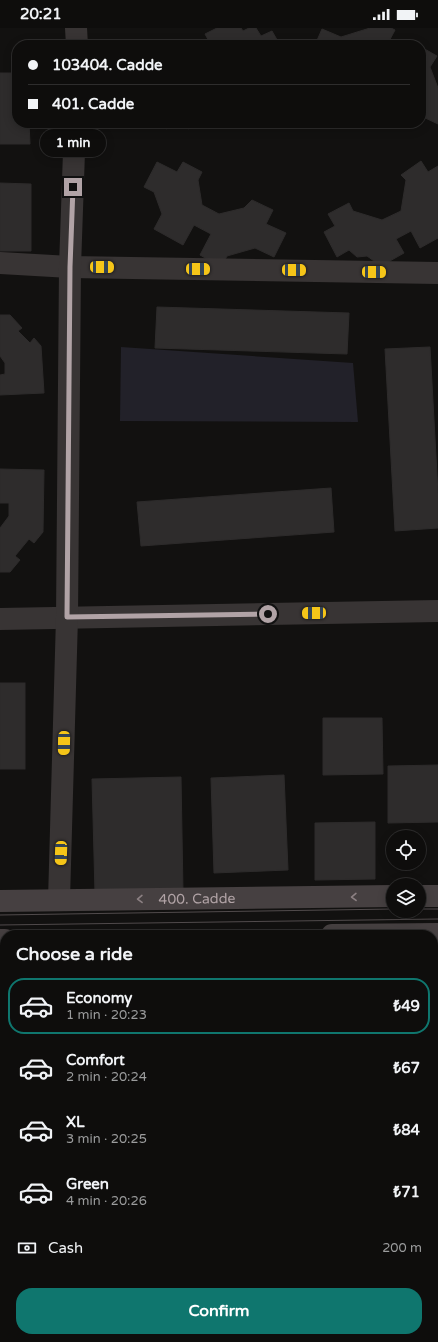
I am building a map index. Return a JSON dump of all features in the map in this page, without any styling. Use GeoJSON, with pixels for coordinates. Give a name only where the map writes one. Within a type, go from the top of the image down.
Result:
{"type":"FeatureCollection","features":[{"type":"Feature","properties":{"kind":"main road","name":"400. Cadde"},"geometry":{"type":"LineString","coordinates":[[0,901],[386,896]]}},
{"type":"Feature","properties":{"kind":"main road"},"geometry":{"type":"LineString","coordinates":[[426,896],[438,896]]}},
{"type":"Feature","properties":{"kind":"street"},"geometry":{"type":"LineString","coordinates":[[76,28],[76,40]]}},
{"type":"Feature","properties":{"kind":"street"},"geometry":{"type":"LineString","coordinates":[[59,900],[67,617],[70,267],[75,128]]}},
{"type":"Feature","properties":{"kind":"street"},"geometry":{"type":"LineString","coordinates":[[0,263],[70,267],[438,273]]}},
{"type":"Feature","properties":{"kind":"street"},"geometry":{"type":"LineString","coordinates":[[0,619],[438,611]]}},
{"type":"Feature","properties":{"kind":"shaded area"},"geometry":{"type":"Polygon","coordinates":[[[121,347],[353,363],[358,422],[120,421],[121,347]]]}},
{"type":"Feature","properties":{"kind":"building"},"geometry":{"type":"Polygon","coordinates":[[[217,28],[241,28],[243,31],[249,28],[256,28],[261,36],[272,31],[277,40],[208,40],[205,34],[217,28]]]}},
{"type":"Feature","properties":{"kind":"building"},"geometry":{"type":"Polygon","coordinates":[[[370,28],[391,28],[395,30],[390,40],[317,40],[322,29],[341,37],[370,28]]]}},
{"type":"Feature","properties":{"kind":"building"},"geometry":{"type":"Polygon","coordinates":[[[426,50],[437,56],[430,67],[438,88],[438,124],[426,118],[426,50]]]}},
{"type":"Feature","properties":{"kind":"building"},"geometry":{"type":"Polygon","coordinates":[[[0,73],[12,73],[12,128],[29,128],[30,144],[0,144],[0,73]]]}},
{"type":"Feature","properties":{"kind":"building"},"geometry":{"type":"Polygon","coordinates":[[[421,161],[428,172],[438,166],[438,238],[420,248],[411,231],[396,239],[404,253],[381,266],[367,256],[357,257],[349,250],[337,257],[324,232],[335,226],[328,214],[349,203],[353,211],[382,220],[401,211],[406,180],[401,175],[421,161]]]}},
{"type":"Feature","properties":{"kind":"building"},"geometry":{"type":"Polygon","coordinates":[[[157,162],[177,172],[183,162],[202,172],[198,180],[202,205],[219,214],[244,208],[252,200],[273,210],[266,224],[286,233],[274,257],[255,248],[227,256],[221,267],[200,255],[211,234],[194,225],[183,245],[154,229],[162,214],[154,192],[144,187],[157,162]]]}},
{"type":"Feature","properties":{"kind":"building"},"geometry":{"type":"Polygon","coordinates":[[[0,183],[31,184],[31,251],[0,251],[0,183]]]}},
{"type":"Feature","properties":{"kind":"building"},"geometry":{"type":"Polygon","coordinates":[[[157,307],[349,313],[347,354],[155,348],[157,307]]]}},
{"type":"Feature","properties":{"kind":"building"},"geometry":{"type":"Polygon","coordinates":[[[0,315],[10,315],[22,328],[18,331],[30,343],[34,338],[41,346],[44,393],[0,395],[0,375],[5,374],[5,363],[0,356],[0,315]]]}},
{"type":"Feature","properties":{"kind":"building"},"geometry":{"type":"Polygon","coordinates":[[[430,347],[438,493],[438,528],[395,531],[385,349],[430,347]]]}},
{"type":"Feature","properties":{"kind":"building"},"geometry":{"type":"Polygon","coordinates":[[[0,469],[44,470],[43,532],[34,543],[29,539],[15,556],[20,560],[10,572],[0,572],[0,528],[9,516],[9,503],[0,503],[0,469]]]}},
{"type":"Feature","properties":{"kind":"building"},"geometry":{"type":"Polygon","coordinates":[[[331,488],[334,532],[141,546],[137,502],[331,488]]]}},
{"type":"Feature","properties":{"kind":"building"},"geometry":{"type":"Polygon","coordinates":[[[0,683],[25,683],[25,769],[0,769],[0,683]]]}},
{"type":"Feature","properties":{"kind":"building"},"geometry":{"type":"Polygon","coordinates":[[[323,718],[382,718],[383,774],[323,775],[323,718]]]}},
{"type":"Feature","properties":{"kind":"building"},"geometry":{"type":"Polygon","coordinates":[[[438,765],[438,822],[388,823],[388,766],[438,765]]]}},
{"type":"Feature","properties":{"kind":"building"},"geometry":{"type":"Polygon","coordinates":[[[284,775],[288,870],[214,873],[211,778],[284,775]]]}},
{"type":"Feature","properties":{"kind":"building"},"geometry":{"type":"Polygon","coordinates":[[[181,777],[183,892],[95,893],[92,779],[181,777]]]}},
{"type":"Feature","properties":{"kind":"building"},"geometry":{"type":"Polygon","coordinates":[[[375,822],[375,879],[315,880],[315,823],[375,822]]]}},
{"type":"Feature","properties":{"kind":"tram line"},"geometry":{"type":"LineString","coordinates":[[0,915],[386,909]]}},
{"type":"Feature","properties":{"kind":"tram line"},"geometry":{"type":"LineString","coordinates":[[426,909],[438,909]]}},
{"type":"Feature","properties":{"kind":"tram line"},"geometry":{"type":"LineString","coordinates":[[0,925],[438,919]]}},
{"type":"Feature","properties":{"kind":"route"},"geometry":{"type":"LineString","coordinates":[[73,187],[70,267],[67,617],[268,614]]}}]}
